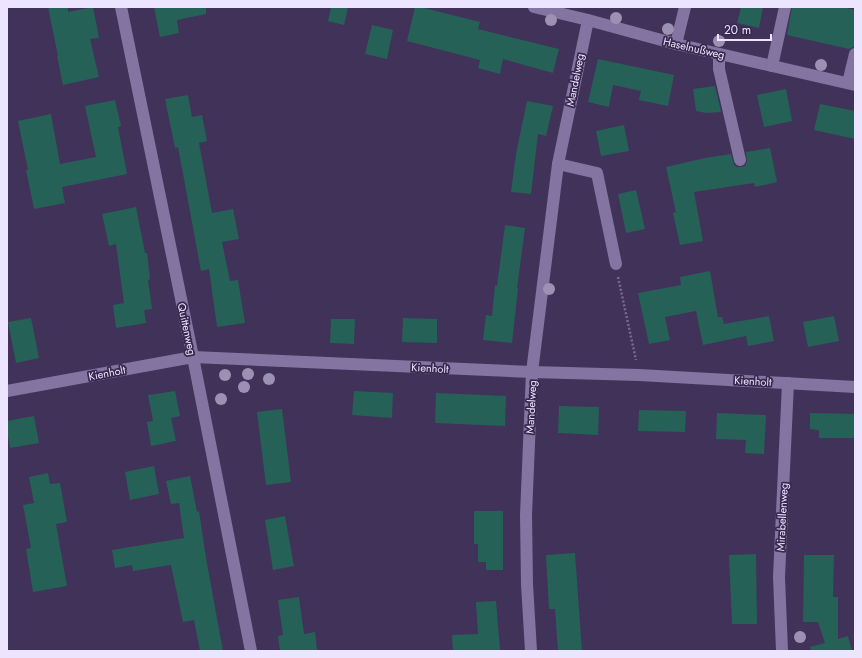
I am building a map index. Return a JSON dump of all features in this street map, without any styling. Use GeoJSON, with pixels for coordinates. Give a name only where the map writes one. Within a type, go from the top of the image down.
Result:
{"type":"FeatureCollection","features":[{"type":"Feature","properties":{"kind":"street","name":"Quittenweg"},"geometry":{"type":"LineString","coordinates":[[121,7],[193,357],[251,651]]}},
{"type":"Feature","properties":{"kind":"street","name":"Haselnußweg"},"geometry":{"type":"LineString","coordinates":[[534,7],[676,44],[852,84]]}},
{"type":"Feature","properties":{"kind":"street"},"geometry":{"type":"LineString","coordinates":[[676,44],[685,7]]}},
{"type":"Feature","properties":{"kind":"street"},"geometry":{"type":"LineString","coordinates":[[772,66],[785,7]]}},
{"type":"Feature","properties":{"kind":"street","name":"Mandelweg"},"geometry":{"type":"LineString","coordinates":[[531,651],[527,584],[526,515],[532,372],[558,164],[588,20]]}},
{"type":"Feature","properties":{"kind":"street"},"geometry":{"type":"LineString","coordinates":[[719,54],[719,69],[740,160]]}},
{"type":"Feature","properties":{"kind":"street"},"geometry":{"type":"LineString","coordinates":[[852,84],[855,54]]}},
{"type":"Feature","properties":{"kind":"street"},"geometry":{"type":"LineString","coordinates":[[558,164],[597,173],[616,264]]}},
{"type":"Feature","properties":{"kind":"street","name":"Kienholt"},"geometry":{"type":"LineString","coordinates":[[7,391],[193,357],[532,372],[639,375],[855,387]]}},
{"type":"Feature","properties":{"kind":"street","name":"Mirabellenweg"},"geometry":{"type":"LineString","coordinates":[[782,651],[778,577],[788,383]]}},
{"type":"Feature","properties":{"kind":"path"},"geometry":{"type":"LineString","coordinates":[[616,264],[639,375]]}},
{"type":"Feature","properties":{"kind":"building"},"geometry":{"type":"Polygon","coordinates":[[[48,7],[68,7],[68,12],[93,7],[99,38],[90,39],[99,77],[63,85],[48,7]]]}},
{"type":"Feature","properties":{"kind":"building"},"geometry":{"type":"Polygon","coordinates":[[[154,7],[206,7],[206,14],[177,20],[179,33],[160,37],[154,7]]]}},
{"type":"Feature","properties":{"kind":"building"},"geometry":{"type":"Polygon","coordinates":[[[331,7],[348,7],[344,25],[328,21],[331,7]]]}},
{"type":"Feature","properties":{"kind":"building"},"geometry":{"type":"Polygon","coordinates":[[[415,7],[480,22],[478,29],[559,49],[553,73],[503,59],[500,74],[478,68],[480,60],[407,41],[415,7]]]}},
{"type":"Feature","properties":{"kind":"building"},"geometry":{"type":"Polygon","coordinates":[[[741,7],[763,7],[759,28],[737,23],[741,7]]]}},
{"type":"Feature","properties":{"kind":"building"},"geometry":{"type":"Polygon","coordinates":[[[792,7],[842,7],[855,10],[855,47],[849,49],[787,35],[792,7]]]}},
{"type":"Feature","properties":{"kind":"building"},"geometry":{"type":"Polygon","coordinates":[[[372,25],[393,30],[387,59],[365,54],[372,25]]]}},
{"type":"Feature","properties":{"kind":"building"},"geometry":{"type":"Polygon","coordinates":[[[598,59],[674,75],[668,106],[639,100],[641,91],[613,85],[609,107],[588,102],[598,59]]]}},
{"type":"Feature","properties":{"kind":"building"},"geometry":{"type":"Polygon","coordinates":[[[715,86],[721,112],[706,113],[696,111],[693,89],[715,86]]]}},
{"type":"Feature","properties":{"kind":"building"},"geometry":{"type":"Polygon","coordinates":[[[786,89],[792,121],[764,127],[757,95],[786,89]]]}},
{"type":"Feature","properties":{"kind":"building"},"geometry":{"type":"Polygon","coordinates":[[[188,95],[192,117],[202,115],[207,141],[199,143],[212,213],[233,209],[239,239],[222,242],[230,281],[238,280],[245,323],[217,327],[209,269],[201,271],[178,147],[175,148],[165,99],[188,95]]]}},
{"type":"Feature","properties":{"kind":"building"},"geometry":{"type":"Polygon","coordinates":[[[115,100],[121,126],[118,127],[127,174],[62,187],[65,203],[34,209],[18,121],[51,114],[60,164],[96,157],[85,106],[115,100]]]}},
{"type":"Feature","properties":{"kind":"building"},"geometry":{"type":"Polygon","coordinates":[[[527,101],[553,106],[546,136],[538,134],[531,194],[511,192],[516,154],[527,101]]]}},
{"type":"Feature","properties":{"kind":"building"},"geometry":{"type":"Polygon","coordinates":[[[820,104],[855,111],[855,139],[814,130],[820,104]]]}},
{"type":"Feature","properties":{"kind":"building"},"geometry":{"type":"Polygon","coordinates":[[[624,125],[629,151],[601,156],[596,131],[624,125]]]}},
{"type":"Feature","properties":{"kind":"building"},"geometry":{"type":"Polygon","coordinates":[[[770,148],[777,182],[755,187],[754,183],[694,192],[703,241],[680,245],[673,213],[676,212],[666,167],[731,154],[734,165],[741,167],[745,166],[747,162],[746,152],[770,148]]]}},
{"type":"Feature","properties":{"kind":"building"},"geometry":{"type":"Polygon","coordinates":[[[636,190],[645,229],[626,233],[618,194],[636,190]]]}},
{"type":"Feature","properties":{"kind":"building"},"geometry":{"type":"Polygon","coordinates":[[[136,207],[145,253],[147,253],[150,279],[148,280],[152,309],[144,310],[146,323],[116,328],[113,305],[124,303],[116,244],[109,246],[102,214],[136,207]]]}},
{"type":"Feature","properties":{"kind":"building"},"geometry":{"type":"Polygon","coordinates":[[[505,225],[525,228],[517,288],[512,343],[483,340],[486,315],[492,316],[495,285],[497,286],[505,225]]]}},
{"type":"Feature","properties":{"kind":"building"},"geometry":{"type":"Polygon","coordinates":[[[710,271],[718,317],[722,317],[724,324],[769,316],[774,341],[748,346],[746,336],[703,345],[696,311],[665,317],[670,340],[649,344],[638,293],[681,285],[680,277],[710,271]]]}},
{"type":"Feature","properties":{"kind":"building"},"geometry":{"type":"Polygon","coordinates":[[[834,316],[839,341],[808,347],[803,322],[834,316]]]}},
{"type":"Feature","properties":{"kind":"building"},"geometry":{"type":"Polygon","coordinates":[[[31,318],[39,358],[16,363],[8,322],[31,318]]]}},
{"type":"Feature","properties":{"kind":"building"},"geometry":{"type":"Polygon","coordinates":[[[403,318],[437,319],[437,343],[402,342],[403,318]]]}},
{"type":"Feature","properties":{"kind":"building"},"geometry":{"type":"Polygon","coordinates":[[[331,319],[355,319],[354,344],[330,343],[331,319]]]}},
{"type":"Feature","properties":{"kind":"building"},"geometry":{"type":"Polygon","coordinates":[[[175,391],[180,416],[171,418],[176,441],[151,446],[147,422],[153,421],[148,395],[175,391]]]}},
{"type":"Feature","properties":{"kind":"building"},"geometry":{"type":"Polygon","coordinates":[[[354,391],[393,393],[392,418],[352,415],[354,391]]]}},
{"type":"Feature","properties":{"kind":"building"},"geometry":{"type":"Polygon","coordinates":[[[436,393],[506,396],[505,426],[435,423],[436,393]]]}},
{"type":"Feature","properties":{"kind":"building"},"geometry":{"type":"Polygon","coordinates":[[[559,406],[599,407],[598,435],[558,433],[559,406]]]}},
{"type":"Feature","properties":{"kind":"building"},"geometry":{"type":"Polygon","coordinates":[[[282,409],[291,482],[266,485],[257,412],[282,409]]]}},
{"type":"Feature","properties":{"kind":"building"},"geometry":{"type":"Polygon","coordinates":[[[639,410],[686,411],[685,432],[638,431],[639,410]]]}},
{"type":"Feature","properties":{"kind":"building"},"geometry":{"type":"Polygon","coordinates":[[[717,413],[766,415],[764,454],[745,453],[746,440],[716,439],[717,413]]]}},
{"type":"Feature","properties":{"kind":"building"},"geometry":{"type":"Polygon","coordinates":[[[810,413],[855,414],[855,438],[819,438],[819,430],[810,429],[810,413]]]}},
{"type":"Feature","properties":{"kind":"building"},"geometry":{"type":"Polygon","coordinates":[[[34,416],[39,443],[10,448],[7,421],[34,416]]]}},
{"type":"Feature","properties":{"kind":"building"},"geometry":{"type":"Polygon","coordinates":[[[154,466],[159,494],[130,500],[125,472],[154,466]]]}},
{"type":"Feature","properties":{"kind":"building"},"geometry":{"type":"Polygon","coordinates":[[[48,473],[50,484],[60,483],[67,522],[56,524],[67,586],[33,592],[26,549],[31,548],[23,505],[34,503],[29,477],[48,473]]]}},
{"type":"Feature","properties":{"kind":"building"},"geometry":{"type":"Polygon","coordinates":[[[190,476],[197,512],[199,511],[223,651],[200,651],[194,620],[183,622],[171,565],[133,571],[132,565],[115,568],[112,550],[184,538],[179,503],[171,504],[166,481],[190,476]]]}},
{"type":"Feature","properties":{"kind":"building"},"geometry":{"type":"Polygon","coordinates":[[[474,511],[503,511],[503,570],[486,570],[486,562],[478,562],[478,544],[474,544],[474,511]]]}},
{"type":"Feature","properties":{"kind":"building"},"geometry":{"type":"Polygon","coordinates":[[[285,516],[294,566],[273,570],[265,520],[285,516]]]}},
{"type":"Feature","properties":{"kind":"building"},"geometry":{"type":"Polygon","coordinates":[[[575,553],[582,651],[558,651],[555,609],[549,609],[546,555],[575,553]]]}},
{"type":"Feature","properties":{"kind":"building"},"geometry":{"type":"Polygon","coordinates":[[[756,554],[757,624],[732,624],[729,555],[756,554]]]}},
{"type":"Feature","properties":{"kind":"building"},"geometry":{"type":"Polygon","coordinates":[[[804,555],[834,555],[833,597],[838,597],[838,639],[848,636],[852,651],[811,651],[810,647],[825,643],[818,622],[803,622],[804,555]]]}},
{"type":"Feature","properties":{"kind":"building"},"geometry":{"type":"Polygon","coordinates":[[[299,597],[304,634],[315,632],[317,650],[280,651],[278,636],[283,635],[278,600],[299,597]]]}},
{"type":"Feature","properties":{"kind":"building"},"geometry":{"type":"Polygon","coordinates":[[[496,601],[500,650],[453,651],[452,635],[478,634],[476,602],[496,601]]]}}]}
